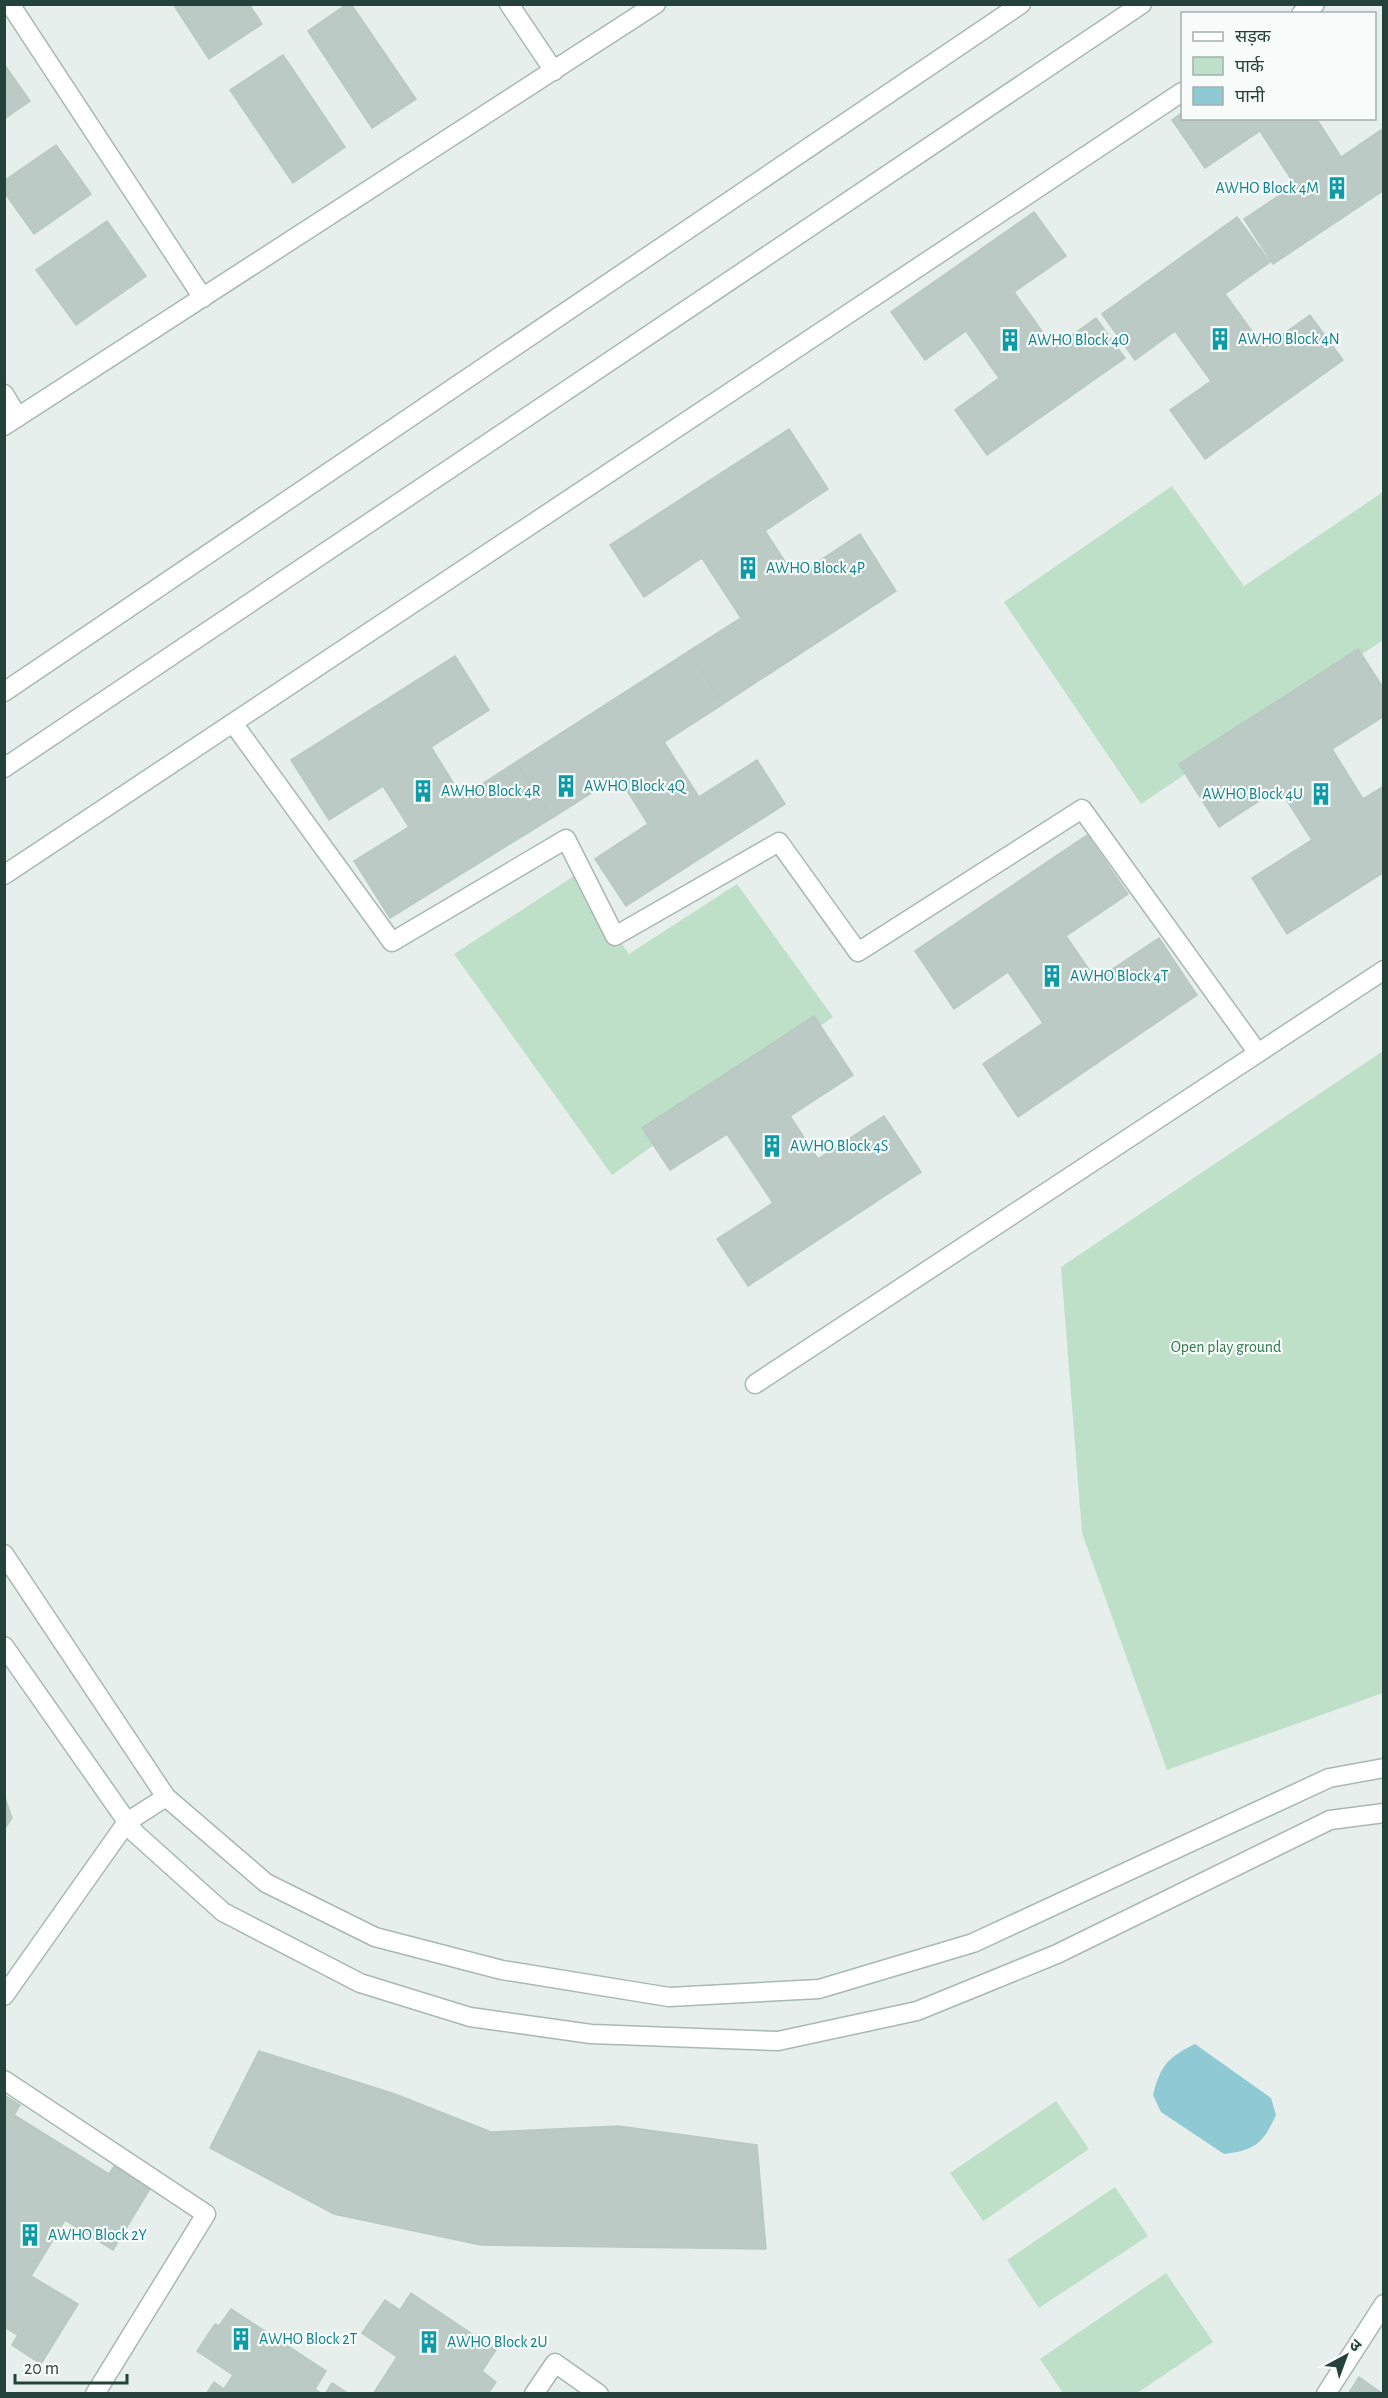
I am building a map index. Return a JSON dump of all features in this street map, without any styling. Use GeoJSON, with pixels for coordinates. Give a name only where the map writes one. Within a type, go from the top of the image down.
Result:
{"type":"FeatureCollection","features":[{"type":"Feature","properties":{"kind":"street"},"geometry":{"type":"LineString","coordinates":[[10,4],[203,298]]}},
{"type":"Feature","properties":{"kind":"street"},"geometry":{"type":"LineString","coordinates":[[509,4],[554,71]]}},
{"type":"Feature","properties":{"kind":"street"},"geometry":{"type":"LineString","coordinates":[[4,394],[11,422],[656,4]]}},
{"type":"Feature","properties":{"kind":"street"},"geometry":{"type":"LineString","coordinates":[[4,692],[1021,4]]}},
{"type":"Feature","properties":{"kind":"street"},"geometry":{"type":"LineString","coordinates":[[4,768],[1142,4]]}},
{"type":"Feature","properties":{"kind":"street"},"geometry":{"type":"LineString","coordinates":[[4,875],[1181,93]]}},
{"type":"Feature","properties":{"kind":"street"},"geometry":{"type":"LineString","coordinates":[[233,723],[392,942],[566,839],[615,936],[780,843],[858,952],[1082,809],[1258,1053]]}},
{"type":"Feature","properties":{"kind":"street"},"geometry":{"type":"LineString","coordinates":[[755,1384],[1383,970]]}},
{"type":"Feature","properties":{"kind":"street"},"geometry":{"type":"LineString","coordinates":[[4,1554],[166,1797],[266,1883],[375,1937],[502,1970],[669,1996],[819,1989],[973,1942],[1329,1778],[1383,1768]]}},
{"type":"Feature","properties":{"kind":"street"},"geometry":{"type":"LineString","coordinates":[[4,1646],[135,1833],[224,1912],[360,1983],[470,2017],[591,2034],[778,2041],[916,2011],[1057,1954],[1330,1820],[1383,1813]]}},
{"type":"Feature","properties":{"kind":"street"},"geometry":{"type":"LineString","coordinates":[[4,1996],[127,1822],[166,1797]]}},
{"type":"Feature","properties":{"kind":"street"},"geometry":{"type":"LineString","coordinates":[[4,2080],[206,2214],[95,2394]]}},
{"type":"Feature","properties":{"kind":"street"},"geometry":{"type":"LineString","coordinates":[[1326,2394],[1383,2304]]}},
{"type":"Feature","properties":{"kind":"street"},"geometry":{"type":"LineString","coordinates":[[534,2394],[555,2363],[599,2394]]}},
{"type":"Feature","properties":{"kind":"green space"},"geometry":{"type":"Polygon","coordinates":[[[1172,486],[1244,586],[1383,492],[1383,640],[1141,804],[1004,602],[1172,486]]]}},
{"type":"Feature","properties":{"kind":"green space"},"geometry":{"type":"Polygon","coordinates":[[[574,876],[629,954],[737,884],[833,1017],[612,1175],[454,954],[574,876]]]}},
{"type":"Feature","properties":{"kind":"green space","name":"Open play ground"},"geometry":{"type":"Polygon","coordinates":[[[1383,1051],[1383,1693],[1167,1770],[1082,1533],[1061,1267],[1383,1051]]]}},
{"type":"Feature","properties":{"kind":"green space"},"geometry":{"type":"Polygon","coordinates":[[[1056,2101],[1089,2149],[983,2221],[950,2173],[1056,2101]]]}},
{"type":"Feature","properties":{"kind":"green space"},"geometry":{"type":"Polygon","coordinates":[[[1115,2187],[1148,2236],[1039,2308],[1007,2260],[1115,2187]]]}},
{"type":"Feature","properties":{"kind":"green space"},"geometry":{"type":"Polygon","coordinates":[[[1166,2273],[1213,2342],[1137,2393],[1063,2393],[1040,2359],[1166,2273]]]}},
{"type":"Feature","properties":{"kind":"water"},"geometry":{"type":"Polygon","coordinates":[[[1195,2044],[1271,2098],[1276,2115],[1257,2144],[1244,2150],[1224,2154],[1161,2112],[1153,2095],[1162,2070],[1178,2053],[1195,2044]]]}},
{"type":"Feature","properties":{"kind":"building"},"geometry":{"type":"Polygon","coordinates":[[[173,4],[249,4],[262,24],[209,59],[173,4]]]}},
{"type":"Feature","properties":{"kind":"building"},"geometry":{"type":"Polygon","coordinates":[[[347,4],[351,4],[416,99],[372,128],[308,31],[347,4]]]}},
{"type":"Feature","properties":{"kind":"building"},"geometry":{"type":"Polygon","coordinates":[[[283,55],[345,147],[293,183],[230,90],[283,55]]]}},
{"type":"Feature","properties":{"kind":"building"},"geometry":{"type":"Polygon","coordinates":[[[4,64],[30,101],[4,119],[4,64]]]}},
{"type":"Feature","properties":{"kind":"building","name":"AWHO Block 4M"},"geometry":{"type":"Polygon","coordinates":[[[1181,114],[1181,120],[1317,120],[1341,157],[1384,128],[1384,190],[1273,264],[1244,219],[1295,185],[1260,131],[1205,168],[1172,120],[1181,114]]]}},
{"type":"Feature","properties":{"kind":"building"},"geometry":{"type":"Polygon","coordinates":[[[56,145],[91,194],[34,234],[4,192],[4,181],[56,145]]]}},
{"type":"Feature","properties":{"kind":"building","name":"AWHO Block 4O"},"geometry":{"type":"Polygon","coordinates":[[[1034,212],[1066,256],[1014,292],[1054,348],[1096,318],[1125,358],[987,455],[955,410],[999,378],[966,331],[925,360],[891,312],[1034,212]]]}},
{"type":"Feature","properties":{"kind":"building","name":"AWHO Block 4N"},"geometry":{"type":"Polygon","coordinates":[[[1237,217],[1270,262],[1225,294],[1264,348],[1310,315],[1343,360],[1205,459],[1170,410],[1211,381],[1175,331],[1135,360],[1102,314],[1237,217]]]}},
{"type":"Feature","properties":{"kind":"building"},"geometry":{"type":"Polygon","coordinates":[[[107,221],[146,276],[76,325],[36,270],[107,221]]]}},
{"type":"Feature","properties":{"kind":"building","name":"AWHO Block 4P"},"geometry":{"type":"Polygon","coordinates":[[[789,429],[828,489],[765,531],[795,577],[860,534],[896,591],[723,704],[689,651],[741,618],[702,558],[644,597],[610,545],[789,429]]]}},
{"type":"Feature","properties":{"kind":"building","name":"AWHO Block 4U"},"geometry":{"type":"Polygon","coordinates":[[[1358,649],[1384,689],[1384,716],[1332,749],[1363,799],[1384,786],[1384,872],[1287,934],[1252,878],[1312,840],[1279,788],[1219,827],[1179,764],[1358,649]]]}},
{"type":"Feature","properties":{"kind":"building","name":"AWHO Block 4Q"},"geometry":{"type":"Polygon","coordinates":[[[689,651],[723,704],[664,742],[699,797],[757,760],[785,804],[626,906],[595,859],[648,824],[618,776],[552,818],[516,762],[689,651]]]}},
{"type":"Feature","properties":{"kind":"building","name":"AWHO Block 4R"},"geometry":{"type":"Polygon","coordinates":[[[455,656],[489,710],[431,747],[462,797],[516,762],[552,818],[390,918],[354,861],[409,827],[383,786],[329,820],[291,760],[455,656]]]}},
{"type":"Feature","properties":{"kind":"building","name":"AWHO Block 4T"},"geometry":{"type":"Polygon","coordinates":[[[1087,835],[1128,894],[1066,936],[1096,980],[1159,938],[1197,995],[1018,1117],[983,1064],[1043,1023],[1008,972],[954,1009],[915,951],[1087,835]]]}},
{"type":"Feature","properties":{"kind":"building","name":"AWHO Block 4S"},"geometry":{"type":"Polygon","coordinates":[[[814,1016],[853,1075],[790,1116],[818,1159],[884,1116],[921,1172],[748,1286],[717,1239],[773,1203],[727,1134],[670,1170],[642,1128],[814,1016]]]}},
{"type":"Feature","properties":{"kind":"building"},"geometry":{"type":"Polygon","coordinates":[[[4,1795],[12,1818],[4,1830],[4,1795]]]}},
{"type":"Feature","properties":{"kind":"building"},"geometry":{"type":"Polygon","coordinates":[[[259,2051],[395,2094],[491,2132],[618,2126],[757,2145],[766,2249],[481,2245],[334,2214],[210,2148],[259,2051]]]}},
{"type":"Feature","properties":{"kind":"building","name":"AWHO Block 2Y"},"geometry":{"type":"Polygon","coordinates":[[[4,2095],[20,2105],[14,2115],[109,2174],[115,2165],[151,2187],[113,2250],[65,2220],[31,2276],[78,2304],[41,2364],[12,2345],[18,2335],[4,2327],[4,2095]]]}},
{"type":"Feature","properties":{"kind":"building","name":"AWHO Block 2U"},"geometry":{"type":"Polygon","coordinates":[[[411,2293],[496,2350],[482,2371],[496,2382],[488,2394],[373,2394],[397,2357],[362,2333],[385,2300],[400,2310],[411,2293]]]}},
{"type":"Feature","properties":{"kind":"building","name":"AWHO Block 2T"},"geometry":{"type":"Polygon","coordinates":[[[231,2309],[326,2371],[315,2389],[322,2394],[206,2394],[214,2382],[224,2389],[233,2375],[197,2351],[215,2324],[219,2326],[231,2309]]]}},
{"type":"Feature","properties":{"kind":"building"},"geometry":{"type":"Polygon","coordinates":[[[1359,2377],[1383,2394],[1348,2394],[1359,2377]]]}},
{"type":"Feature","properties":{"kind":"building"},"geometry":{"type":"Polygon","coordinates":[[[332,2383],[349,2394],[325,2394],[332,2383]]]}},
{"type":"Feature","properties":{"kind":"place","name":"AWHO Block 4M"},"geometry":{"type":"Point","coordinates":[1337,188]}},
{"type":"Feature","properties":{"kind":"place","name":"AWHO Block 4N"},"geometry":{"type":"Point","coordinates":[1220,339]}},
{"type":"Feature","properties":{"kind":"place","name":"AWHO Block 4O"},"geometry":{"type":"Point","coordinates":[1010,340]}},
{"type":"Feature","properties":{"kind":"place","name":"AWHO Block 4P"},"geometry":{"type":"Point","coordinates":[748,568]}},
{"type":"Feature","properties":{"kind":"place","name":"AWHO Block 4Q"},"geometry":{"type":"Point","coordinates":[566,786]}},
{"type":"Feature","properties":{"kind":"place","name":"AWHO Block 4R"},"geometry":{"type":"Point","coordinates":[423,791]}},
{"type":"Feature","properties":{"kind":"place","name":"AWHO Block 4U"},"geometry":{"type":"Point","coordinates":[1321,794]}},
{"type":"Feature","properties":{"kind":"place","name":"AWHO Block 4T"},"geometry":{"type":"Point","coordinates":[1052,976]}},
{"type":"Feature","properties":{"kind":"place","name":"AWHO Block 4S"},"geometry":{"type":"Point","coordinates":[772,1146]}},
{"type":"Feature","properties":{"kind":"place","name":"AWHO Block 2Y"},"geometry":{"type":"Point","coordinates":[30,2235]}},
{"type":"Feature","properties":{"kind":"place","name":"AWHO Block 2T"},"geometry":{"type":"Point","coordinates":[241,2339]}},
{"type":"Feature","properties":{"kind":"place","name":"AWHO Block 2U"},"geometry":{"type":"Point","coordinates":[429,2342]}}]}
